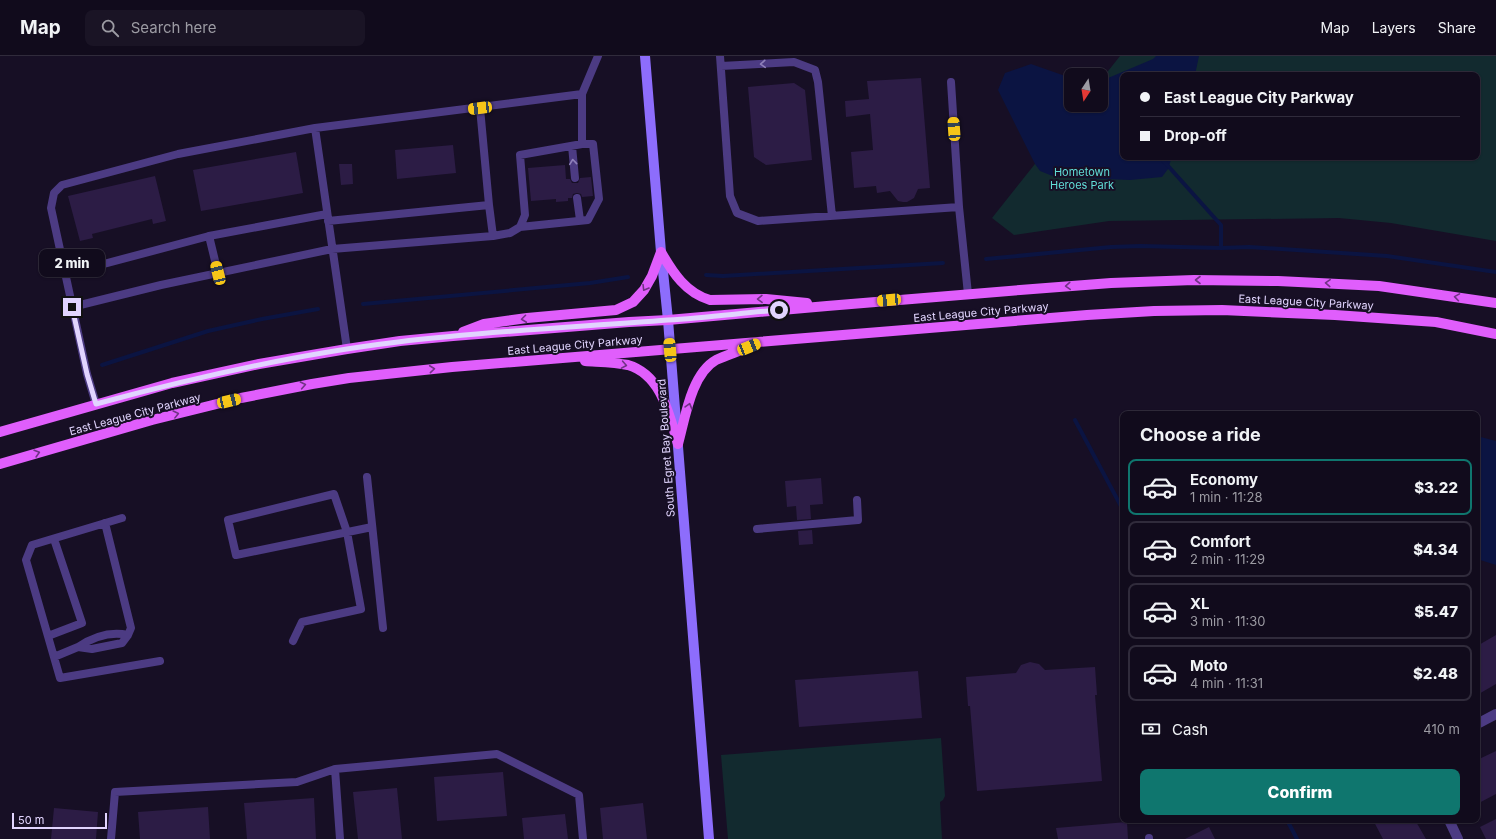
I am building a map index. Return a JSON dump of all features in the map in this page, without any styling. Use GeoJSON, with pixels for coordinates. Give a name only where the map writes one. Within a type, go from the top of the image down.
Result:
{"type":"FeatureCollection","features":[{"type":"Feature","properties":{"kind":"main road","name":"South Egret Bay Boulevard"},"geometry":{"type":"LineString","coordinates":[[645,56],[668,320],[709,839]]}},
{"type":"Feature","properties":{"kind":"main road"},"geometry":{"type":"LineString","coordinates":[[661,252],[670,269],[684,285],[701,298],[710,300],[766,299],[827,306]]}},
{"type":"Feature","properties":{"kind":"main road"},"geometry":{"type":"LineString","coordinates":[[453,336],[484,324],[527,318],[616,310],[633,302],[644,290],[652,276],[661,252]]}},
{"type":"Feature","properties":{"kind":"main road","name":"East League City Parkway"},"geometry":{"type":"LineString","coordinates":[[0,432],[96,404],[258,364],[347,348],[453,336],[668,320],[1111,283],[1194,280],[1278,281],[1379,286],[1496,303]]}},
{"type":"Feature","properties":{"kind":"main road","name":"East League City Parkway"},"geometry":{"type":"LineString","coordinates":[[0,464],[152,420],[312,384],[348,378],[557,358],[1154,311],[1222,310],[1335,315],[1436,322],[1496,334]]}},
{"type":"Feature","properties":{"kind":"main road"},"geometry":{"type":"LineString","coordinates":[[678,444],[697,381],[706,369],[715,361],[761,342]]}},
{"type":"Feature","properties":{"kind":"main road"},"geometry":{"type":"LineString","coordinates":[[557,358],[626,365],[643,372],[653,382],[663,397],[678,444]]}},
{"type":"Feature","properties":{"kind":"street"},"geometry":{"type":"LineString","coordinates":[[1480,722],[1496,714]]}},
{"type":"Feature","properties":{"kind":"street"},"geometry":{"type":"LineString","coordinates":[[1450,823],[1458,839]]}},
{"type":"Feature","properties":{"kind":"lane"},"geometry":{"type":"LineString","coordinates":[[582,144],[582,94],[598,56]]}},
{"type":"Feature","properties":{"kind":"lane"},"geometry":{"type":"LineString","coordinates":[[720,56],[730,196],[737,213],[758,221],[959,207]]}},
{"type":"Feature","properties":{"kind":"lane"},"geometry":{"type":"LineString","coordinates":[[721,66],[794,62],[815,70],[818,82],[832,216]]}},
{"type":"Feature","properties":{"kind":"lane"},"geometry":{"type":"LineString","coordinates":[[951,82],[959,207],[968,294]]}},
{"type":"Feature","properties":{"kind":"lane"},"geometry":{"type":"LineString","coordinates":[[96,404],[87,374],[52,208],[54,193],[62,185],[178,154],[315,128],[582,94]]}},
{"type":"Feature","properties":{"kind":"lane"},"geometry":{"type":"LineString","coordinates":[[480,108],[493,236]]}},
{"type":"Feature","properties":{"kind":"lane"},"geometry":{"type":"LineString","coordinates":[[315,128],[347,348]]}},
{"type":"Feature","properties":{"kind":"lane"},"geometry":{"type":"LineString","coordinates":[[72,307],[161,285],[332,249],[493,236],[510,233],[520,227],[588,220],[599,199],[593,144],[582,144],[520,155],[525,215],[520,227]]}},
{"type":"Feature","properties":{"kind":"lane"},"geometry":{"type":"LineString","coordinates":[[572,146],[575,178]]}},
{"type":"Feature","properties":{"kind":"lane"},"geometry":{"type":"LineString","coordinates":[[577,198],[580,220]]}},
{"type":"Feature","properties":{"kind":"lane"},"geometry":{"type":"LineString","coordinates":[[66,274],[209,236],[328,218],[489,205]]}},
{"type":"Feature","properties":{"kind":"lane"},"geometry":{"type":"LineString","coordinates":[[209,236],[218,273]]}},
{"type":"Feature","properties":{"kind":"lane"},"geometry":{"type":"LineString","coordinates":[[367,477],[383,628]]}},
{"type":"Feature","properties":{"kind":"lane"},"geometry":{"type":"LineString","coordinates":[[293,641],[302,622],[362,609],[347,532],[334,494],[228,520],[236,555],[347,532],[372,527]]}},
{"type":"Feature","properties":{"kind":"lane"},"geometry":{"type":"LineString","coordinates":[[757,529],[858,520],[857,500]]}},
{"type":"Feature","properties":{"kind":"lane"},"geometry":{"type":"LineString","coordinates":[[122,518],[32,545],[26,560],[60,678],[160,661]]}},
{"type":"Feature","properties":{"kind":"lane"},"geometry":{"type":"LineString","coordinates":[[54,657],[78,647],[92,649],[122,643],[131,628],[105,523]]}},
{"type":"Feature","properties":{"kind":"lane"},"geometry":{"type":"LineString","coordinates":[[48,636],[82,623],[54,539]]}},
{"type":"Feature","properties":{"kind":"lane"},"geometry":{"type":"LineString","coordinates":[[111,839],[115,792],[297,782],[334,769],[497,754],[579,795],[583,839]]}},
{"type":"Feature","properties":{"kind":"lane"},"geometry":{"type":"LineString","coordinates":[[334,769],[340,839]]}},
{"type":"Feature","properties":{"kind":"green space","name":"Hometown Heroes Park"},"geometry":{"type":"Polygon","coordinates":[[[1120,56],[1496,56],[1496,241],[1391,223],[1339,218],[1109,221],[1014,235],[992,218],[1076,112],[1108,112],[1108,71],[1120,56]]]}},
{"type":"Feature","properties":{"kind":"green space"},"geometry":{"type":"Polygon","coordinates":[[[941,738],[945,796],[940,802],[942,839],[728,839],[721,755],[941,738]]]}},
{"type":"Feature","properties":{"kind":"shaded area"},"geometry":{"type":"Polygon","coordinates":[[[1156,56],[1199,56],[1196,72],[1122,72],[1153,59],[1156,56]]]}},
{"type":"Feature","properties":{"kind":"shaded area"},"geometry":{"type":"Polygon","coordinates":[[[1031,64],[1064,76],[1064,112],[1108,112],[1108,78],[1120,73],[1120,160],[1171,160],[1168,169],[1162,177],[1130,180],[1055,177],[1040,171],[1035,164],[998,90],[1005,73],[1031,64]]]}},
{"type":"Feature","properties":{"kind":"shaded area"},"geometry":{"type":"Polygon","coordinates":[[[1480,437],[1496,441],[1496,565],[1480,560],[1480,437]]]}},
{"type":"Feature","properties":{"kind":"building"},"geometry":{"type":"Polygon","coordinates":[[[921,78],[930,188],[918,189],[914,198],[907,202],[903,202],[898,201],[890,191],[877,193],[876,186],[854,188],[851,152],[873,150],[870,114],[846,117],[845,101],[869,99],[867,81],[921,78]]]}},
{"type":"Feature","properties":{"kind":"building"},"geometry":{"type":"Polygon","coordinates":[[[794,83],[805,90],[812,160],[766,165],[754,157],[748,87],[794,83]]]}},
{"type":"Feature","properties":{"kind":"building"},"geometry":{"type":"Polygon","coordinates":[[[453,145],[456,173],[397,179],[395,150],[453,145]]]}},
{"type":"Feature","properties":{"kind":"building"},"geometry":{"type":"Polygon","coordinates":[[[296,152],[303,193],[201,211],[193,170],[296,152]]]}},
{"type":"Feature","properties":{"kind":"building"},"geometry":{"type":"Polygon","coordinates":[[[339,164],[352,164],[353,184],[341,185],[339,164]]]}},
{"type":"Feature","properties":{"kind":"building"},"geometry":{"type":"Polygon","coordinates":[[[565,165],[566,179],[570,179],[572,183],[578,183],[580,178],[591,177],[593,196],[582,197],[581,194],[577,193],[573,194],[572,198],[568,198],[568,201],[556,202],[556,199],[531,201],[528,168],[565,165]]]}},
{"type":"Feature","properties":{"kind":"building"},"geometry":{"type":"Polygon","coordinates":[[[155,176],[166,221],[153,224],[152,219],[92,234],[93,238],[80,241],[68,196],[155,176]]]}},
{"type":"Feature","properties":{"kind":"building"},"geometry":{"type":"Polygon","coordinates":[[[821,478],[823,504],[810,505],[811,519],[797,520],[796,506],[787,507],[785,481],[821,478]]]}},
{"type":"Feature","properties":{"kind":"building"},"geometry":{"type":"Polygon","coordinates":[[[812,530],[813,544],[799,545],[798,531],[812,530]]]}},
{"type":"Feature","properties":{"kind":"building"},"geometry":{"type":"Polygon","coordinates":[[[1496,635],[1496,684],[1480,693],[1480,644],[1496,635]]]}},
{"type":"Feature","properties":{"kind":"building"},"geometry":{"type":"Polygon","coordinates":[[[1030,662],[1039,664],[1045,670],[1095,667],[1097,695],[1095,695],[1102,781],[977,791],[966,677],[1016,673],[1021,665],[1030,662]]]}},
{"type":"Feature","properties":{"kind":"building"},"geometry":{"type":"Polygon","coordinates":[[[918,671],[922,718],[799,727],[795,680],[918,671]]]}},
{"type":"Feature","properties":{"kind":"building"},"geometry":{"type":"Polygon","coordinates":[[[1496,751],[1496,794],[1480,802],[1480,759],[1496,751]]]}},
{"type":"Feature","properties":{"kind":"building"},"geometry":{"type":"Polygon","coordinates":[[[503,772],[507,816],[437,821],[434,777],[503,772]]]}},
{"type":"Feature","properties":{"kind":"building"},"geometry":{"type":"Polygon","coordinates":[[[397,788],[402,839],[358,839],[353,792],[397,788]]]}},
{"type":"Feature","properties":{"kind":"building"},"geometry":{"type":"Polygon","coordinates":[[[314,798],[316,839],[247,839],[244,803],[314,798]]]}},
{"type":"Feature","properties":{"kind":"building"},"geometry":{"type":"Polygon","coordinates":[[[643,803],[647,839],[603,839],[600,808],[643,803]]]}},
{"type":"Feature","properties":{"kind":"building"},"geometry":{"type":"Polygon","coordinates":[[[208,807],[210,839],[140,839],[138,812],[208,807]]]}},
{"type":"Feature","properties":{"kind":"building"},"geometry":{"type":"Polygon","coordinates":[[[54,808],[98,812],[96,839],[51,839],[54,808]]]}},
{"type":"Feature","properties":{"kind":"building"},"geometry":{"type":"Polygon","coordinates":[[[565,814],[568,839],[524,839],[522,818],[565,814]]]}},
{"type":"Feature","properties":{"kind":"building"},"geometry":{"type":"Polygon","coordinates":[[[1496,819],[1496,839],[1486,839],[1480,827],[1496,819]]]}},
{"type":"Feature","properties":{"kind":"building"},"geometry":{"type":"Polygon","coordinates":[[[1127,823],[1128,839],[1058,839],[1056,828],[1127,823]]]}},
{"type":"Feature","properties":{"kind":"building"},"geometry":{"type":"Polygon","coordinates":[[[1375,823],[1417,823],[1426,839],[1383,839],[1375,823]]]}},
{"type":"Feature","properties":{"kind":"building"},"geometry":{"type":"Polygon","coordinates":[[[1209,827],[1215,839],[1185,839],[1209,827]]]}},
{"type":"Feature","properties":{"kind":"waterway"},"geometry":{"type":"LineString","coordinates":[[1163,160],[1221,225],[1221,248]]}},
{"type":"Feature","properties":{"kind":"waterway"},"geometry":{"type":"LineString","coordinates":[[986,259],[1111,247],[1249,247],[1387,256],[1496,272]]}},
{"type":"Feature","properties":{"kind":"waterway"},"geometry":{"type":"LineString","coordinates":[[706,275],[723,276],[943,263]]}},
{"type":"Feature","properties":{"kind":"waterway"},"geometry":{"type":"LineString","coordinates":[[363,304],[590,283],[628,277]]}},
{"type":"Feature","properties":{"kind":"waterway"},"geometry":{"type":"LineString","coordinates":[[102,365],[208,331],[318,309]]}},
{"type":"Feature","properties":{"kind":"waterway"},"geometry":{"type":"LineString","coordinates":[[1075,420],[1120,504]]}},
{"type":"Feature","properties":{"kind":"waterway"},"geometry":{"type":"LineString","coordinates":[[1289,823],[1297,839]]}},
{"type":"Feature","properties":{"kind":"route"},"geometry":{"type":"LineString","coordinates":[[72,307],[87,374],[96,404],[258,364],[347,348],[453,336],[779,310]]}}]}
